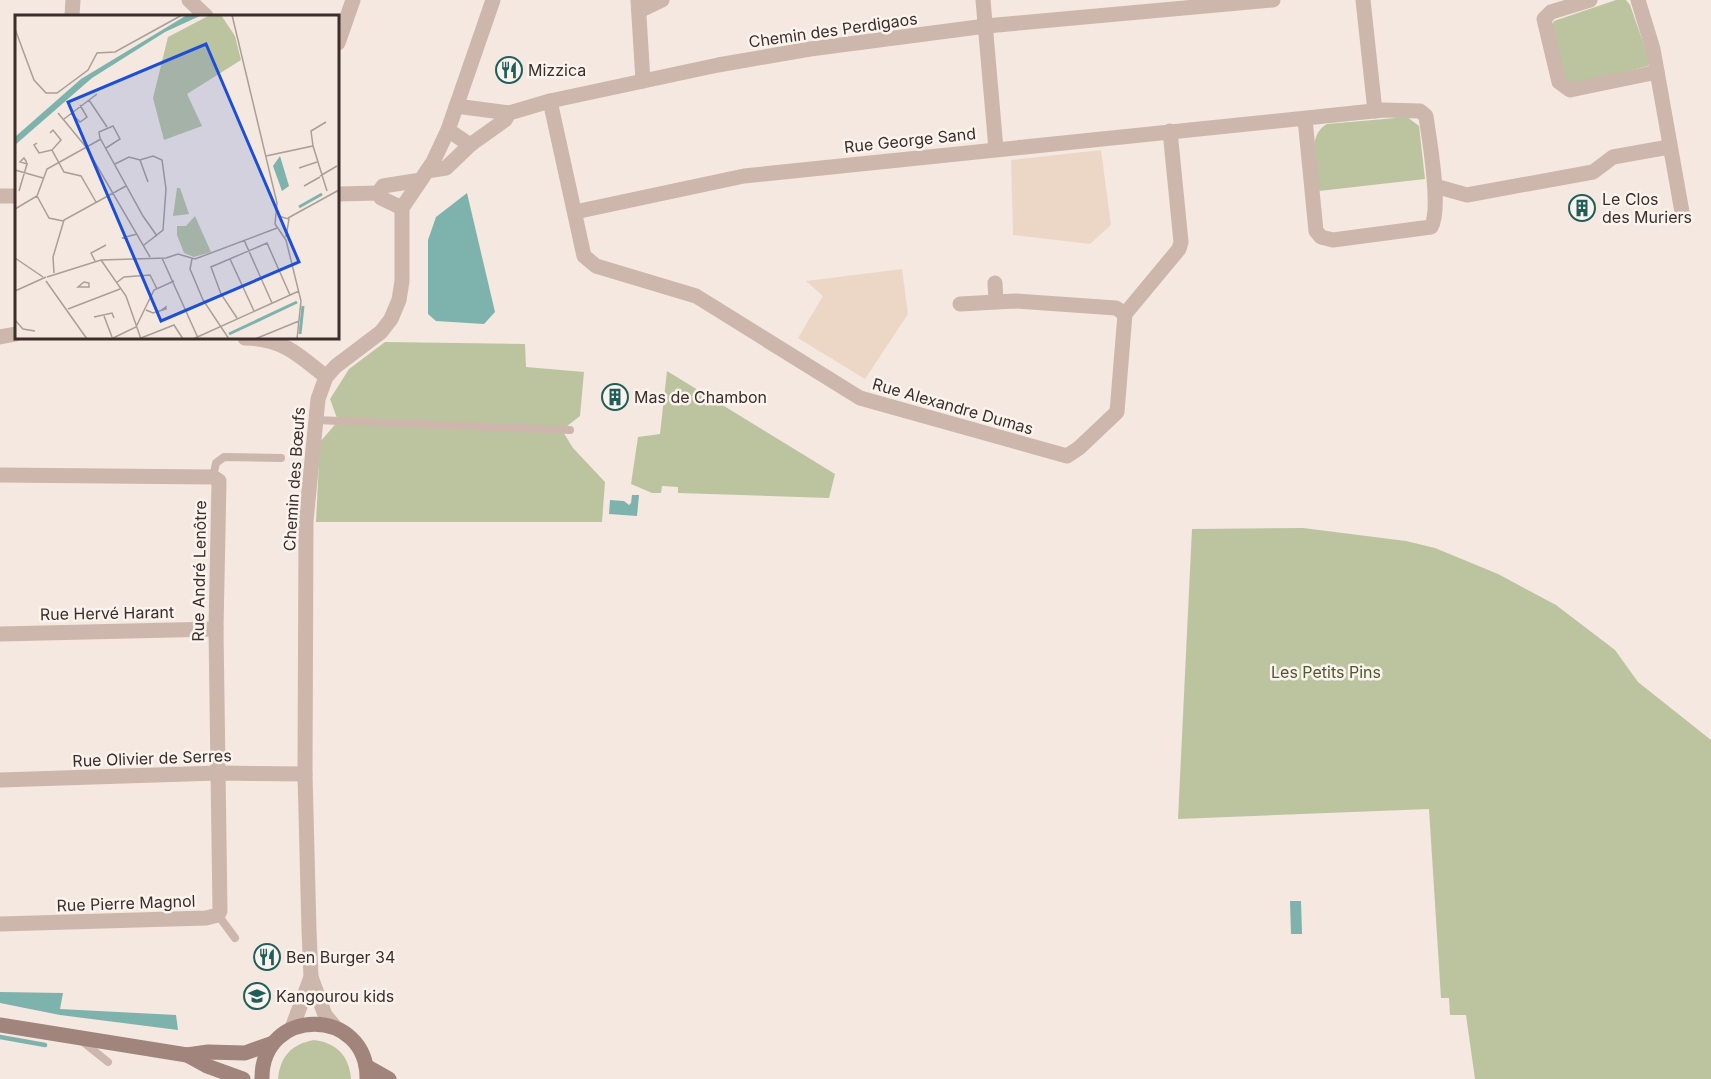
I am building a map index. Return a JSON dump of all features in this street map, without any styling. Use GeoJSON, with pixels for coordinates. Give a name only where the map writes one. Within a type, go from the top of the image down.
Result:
{"type":"FeatureCollection","features":[{"type":"Feature","properties":{"kind":"main road"},"geometry":{"type":"LineString","coordinates":[[0,1025],[187,1055],[208,1052],[245,1053],[273,1043],[292,1028],[318,1024],[336,1028],[352,1040],[367,1073],[389,1079]]}},
{"type":"Feature","properties":{"kind":"main road"},"geometry":{"type":"LineString","coordinates":[[261,1079],[263,1063],[273,1043]]}},
{"type":"Feature","properties":{"kind":"main road"},"geometry":{"type":"LineString","coordinates":[[187,1055],[207,1066],[243,1079]]}},
{"type":"Feature","properties":{"kind":"street"},"geometry":{"type":"LineString","coordinates":[[72,15],[73,0]]}},
{"type":"Feature","properties":{"kind":"street"},"geometry":{"type":"LineString","coordinates":[[189,0],[205,15]]}},
{"type":"Feature","properties":{"kind":"street"},"geometry":{"type":"LineString","coordinates":[[339,40],[353,0]]}},
{"type":"Feature","properties":{"kind":"street"},"geometry":{"type":"LineString","coordinates":[[264,339],[285,345],[326,377],[336,366],[381,332],[391,319],[399,300],[402,281],[402,208],[424,176],[448,130],[493,0]]}},
{"type":"Feature","properties":{"kind":"street"},"geometry":{"type":"LineString","coordinates":[[644,81],[638,5],[662,0]]}},
{"type":"Feature","properties":{"kind":"street"},"geometry":{"type":"LineString","coordinates":[[983,0],[996,149]]}},
{"type":"Feature","properties":{"kind":"street","name":"Chemin des Perdigaos"},"geometry":{"type":"LineString","coordinates":[[456,106],[509,113],[550,101],[644,81],[810,49],[986,26],[1274,0]]}},
{"type":"Feature","properties":{"kind":"street"},"geometry":{"type":"LineString","coordinates":[[1364,0],[1375,111]]}},
{"type":"Feature","properties":{"kind":"street"},"geometry":{"type":"LineString","coordinates":[[1590,0],[1551,12],[1544,19],[1558,82],[1570,90],[1657,72]]}},
{"type":"Feature","properties":{"kind":"street"},"geometry":{"type":"LineString","coordinates":[[1638,0],[1653,48],[1682,212]]}},
{"type":"Feature","properties":{"kind":"street","name":"Rue Alexandre Dumas"},"geometry":{"type":"LineString","coordinates":[[550,101],[584,256],[596,266],[696,296],[860,398],[1066,456],[1079,448],[1117,412],[1125,314]]}},
{"type":"Feature","properties":{"kind":"street","name":"Rue George Sand"},"geometry":{"type":"LineString","coordinates":[[575,212],[744,176],[1375,111],[1420,111],[1426,116],[1435,186]]}},
{"type":"Feature","properties":{"kind":"street","name":"Chemin des Perdigaos"},"geometry":{"type":"LineString","coordinates":[[378,194],[383,186],[446,168],[470,145],[505,120],[509,113]]}},
{"type":"Feature","properties":{"kind":"street"},"geometry":{"type":"LineString","coordinates":[[1305,119],[1316,231],[1321,237],[1333,240],[1426,230],[1435,221],[1435,186],[1467,195],[1593,172],[1613,157],[1669,147]]}},
{"type":"Feature","properties":{"kind":"street"},"geometry":{"type":"LineString","coordinates":[[448,130],[470,145]]}},
{"type":"Feature","properties":{"kind":"street"},"geometry":{"type":"LineString","coordinates":[[960,304],[996,302],[1116,308],[1125,314],[1179,249],[1181,242],[1170,131]]}},
{"type":"Feature","properties":{"kind":"street"},"geometry":{"type":"LineString","coordinates":[[339,194],[378,194],[381,198],[402,208]]}},
{"type":"Feature","properties":{"kind":"street"},"geometry":{"type":"LineString","coordinates":[[995,283],[996,302]]}},
{"type":"Feature","properties":{"kind":"street"},"geometry":{"type":"LineString","coordinates":[[0,337],[15,334]]}},
{"type":"Feature","properties":{"kind":"street","name":"Chemin des Bœufs"},"geometry":{"type":"LineString","coordinates":[[326,377],[318,399],[315,420],[306,521],[305,774],[311,977],[325,1015],[336,1028]]}},
{"type":"Feature","properties":{"kind":"street","name":"Rue André Lenôtre"},"geometry":{"type":"LineString","coordinates":[[0,476],[213,477],[219,481],[216,628],[218,773]]}},
{"type":"Feature","properties":{"kind":"street","name":"Rue Hervé Harant"},"geometry":{"type":"LineString","coordinates":[[0,634],[216,628]]}},
{"type":"Feature","properties":{"kind":"street","name":"Rue Olivier de Serres"},"geometry":{"type":"LineString","coordinates":[[0,780],[218,773],[305,774]]}},
{"type":"Feature","properties":{"kind":"street","name":"Rue Pierre Magnol"},"geometry":{"type":"LineString","coordinates":[[0,924],[206,918],[218,915],[218,773]]}},
{"type":"Feature","properties":{"kind":"street","name":"Chemin des Bœufs"},"geometry":{"type":"LineString","coordinates":[[292,1028],[311,977]]}},
{"type":"Feature","properties":{"kind":"lane"},"geometry":{"type":"LineString","coordinates":[[315,420],[570,430]]}},
{"type":"Feature","properties":{"kind":"lane"},"geometry":{"type":"LineString","coordinates":[[213,477],[216,463],[224,457],[281,458]]}},
{"type":"Feature","properties":{"kind":"lane"},"geometry":{"type":"LineString","coordinates":[[218,915],[235,938]]}},
{"type":"Feature","properties":{"kind":"lane"},"geometry":{"type":"LineString","coordinates":[[77,1037],[108,1062]]}},
{"type":"Feature","properties":{"kind":"green space"},"geometry":{"type":"Polygon","coordinates":[[[1616,0],[1626,0],[1630,5],[1648,56],[1648,66],[1574,84],[1565,81],[1551,29],[1554,21],[1616,0]]]}},
{"type":"Feature","properties":{"kind":"green space"},"geometry":{"type":"Polygon","coordinates":[[[1407,117],[1419,126],[1425,179],[1319,191],[1314,145],[1320,129],[1327,124],[1407,117]]]}},
{"type":"Feature","properties":{"kind":"green space"},"geometry":{"type":"Polygon","coordinates":[[[385,342],[525,344],[526,367],[584,372],[580,416],[562,430],[573,448],[605,482],[602,522],[316,522],[320,442],[338,421],[330,399],[349,369],[385,342]]]}},
{"type":"Feature","properties":{"kind":"green space"},"geometry":{"type":"Polygon","coordinates":[[[667,371],[835,474],[829,498],[678,493],[678,487],[662,486],[661,493],[652,493],[631,484],[638,437],[660,434],[667,371]]]}},
{"type":"Feature","properties":{"kind":"green space","name":"Les Petits Pins"},"geometry":{"type":"Polygon","coordinates":[[[1303,528],[1406,541],[1435,548],[1498,574],[1556,605],[1615,650],[1638,682],[1711,740],[1711,1079],[1475,1079],[1466,1015],[1450,1015],[1449,998],[1441,998],[1429,809],[1178,819],[1192,529],[1303,528]]]}},
{"type":"Feature","properties":{"kind":"green space"},"geometry":{"type":"Polygon","coordinates":[[[314,1040],[329,1044],[340,1052],[348,1064],[351,1079],[278,1079],[281,1064],[288,1052],[314,1040]]]}},
{"type":"Feature","properties":{"kind":"shaded area"},"geometry":{"type":"Polygon","coordinates":[[[1101,150],[1111,225],[1090,244],[1013,235],[1011,160],[1101,150]]]}},
{"type":"Feature","properties":{"kind":"shaded area"},"geometry":{"type":"Polygon","coordinates":[[[902,269],[908,314],[865,379],[798,338],[823,296],[806,281],[902,269]]]}},
{"type":"Feature","properties":{"kind":"water"},"geometry":{"type":"Polygon","coordinates":[[[467,193],[495,312],[484,324],[436,321],[428,314],[428,240],[436,217],[467,193]]]}},
{"type":"Feature","properties":{"kind":"water"},"geometry":{"type":"Polygon","coordinates":[[[632,495],[639,495],[637,516],[609,514],[610,500],[624,501],[629,505],[632,495]]]}},
{"type":"Feature","properties":{"kind":"water"},"geometry":{"type":"Polygon","coordinates":[[[1290,901],[1301,901],[1302,934],[1291,934],[1290,901]]]}},
{"type":"Feature","properties":{"kind":"water"},"geometry":{"type":"Polygon","coordinates":[[[0,992],[63,993],[60,1009],[176,1015],[178,1030],[60,1015],[0,1003],[0,992]]]}},
{"type":"Feature","properties":{"kind":"waterway"},"geometry":{"type":"LineString","coordinates":[[0,1037],[45,1045]]}},
{"type":"Feature","properties":{"kind":"place","name":"Mizzica"},"geometry":{"type":"Point","coordinates":[509,70]}},
{"type":"Feature","properties":{"kind":"place","name":"Le Clos des Muriers"},"geometry":{"type":"Point","coordinates":[1582,208]}},
{"type":"Feature","properties":{"kind":"place","name":"Mas de Chambon"},"geometry":{"type":"Point","coordinates":[615,397]}},
{"type":"Feature","properties":{"kind":"place","name":"Ben Burger 34"},"geometry":{"type":"Point","coordinates":[267,957]}},
{"type":"Feature","properties":{"kind":"place","name":"Kangourou kids"},"geometry":{"type":"Point","coordinates":[257,996]}}]}
